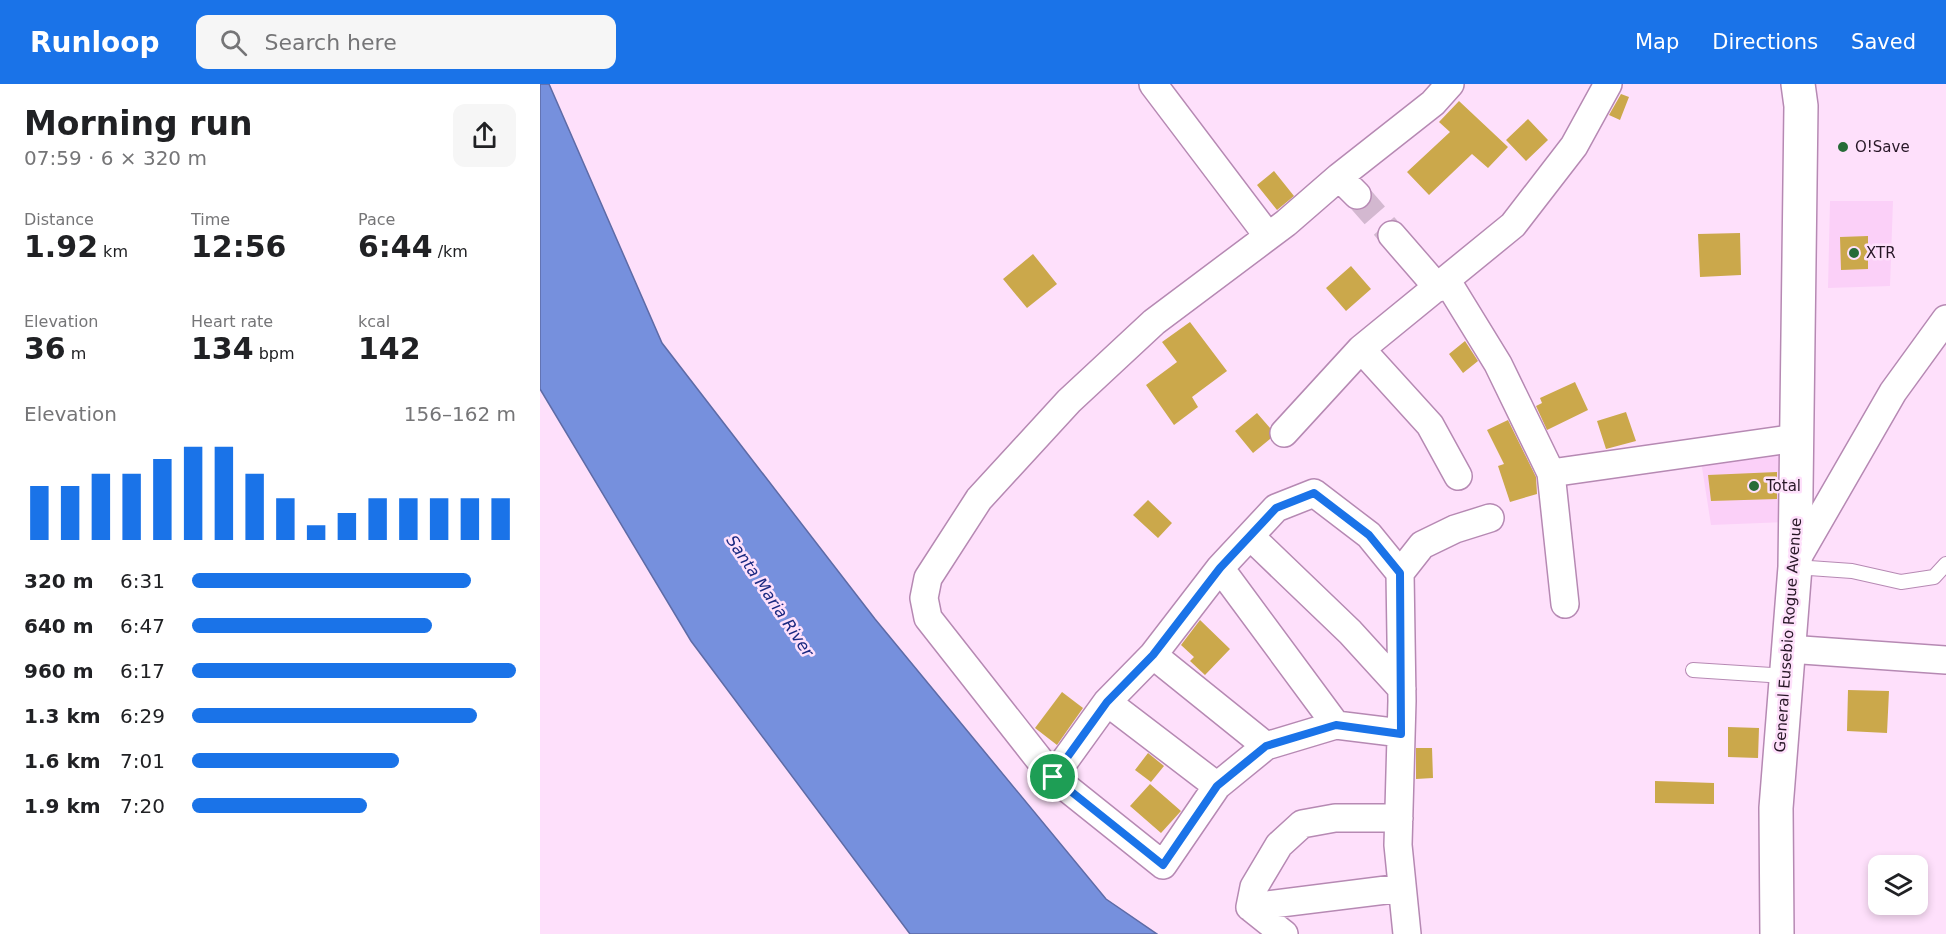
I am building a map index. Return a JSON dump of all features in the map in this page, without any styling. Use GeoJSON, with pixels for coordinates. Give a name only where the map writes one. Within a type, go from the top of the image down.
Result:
{"type":"FeatureCollection","features":[{"type":"Feature","properties":{"kind":"main road","name":"General Eusebio Rogue Avenue"},"geometry":{"type":"LineString","coordinates":[[1777,934],[1776,808],[1795,565],[1801,106],[1798,84]]}},
{"type":"Feature","properties":{"kind":"street"},"geometry":{"type":"LineString","coordinates":[[1153,84],[1268,236]]}},
{"type":"Feature","properties":{"kind":"street"},"geometry":{"type":"LineString","coordinates":[[1401,734],[1336,725],[1266,746],[1217,786],[1163,865],[1053,777],[928,618],[924,598],[927,578],[979,499],[1070,401],[1154,322],[1268,236],[1348,186],[1450,84]]}},
{"type":"Feature","properties":{"kind":"street"},"geometry":{"type":"LineString","coordinates":[[1284,433],[1361,349],[1513,225],[1574,146],[1608,84]]}},
{"type":"Feature","properties":{"kind":"street"},"geometry":{"type":"LineString","coordinates":[[1392,236],[1442,284],[1498,364],[1551,473],[1565,604]]}},
{"type":"Feature","properties":{"kind":"street"},"geometry":{"type":"LineString","coordinates":[[1795,565],[1893,392],[1946,319]]}},
{"type":"Feature","properties":{"kind":"street"},"geometry":{"type":"LineString","coordinates":[[1361,349],[1430,425],[1458,476]]}},
{"type":"Feature","properties":{"kind":"street"},"geometry":{"type":"LineString","coordinates":[[1551,473],[1797,438]]}},
{"type":"Feature","properties":{"kind":"street"},"geometry":{"type":"LineString","coordinates":[[1053,777],[1107,702],[1153,655],[1220,568],[1276,508],[1314,493],[1369,535],[1400,573],[1402,689],[1398,845],[1407,934]]}},
{"type":"Feature","properties":{"kind":"street"},"geometry":{"type":"LineString","coordinates":[[1400,573],[1422,545],[1455,529],[1490,518]]}},
{"type":"Feature","properties":{"kind":"street"},"geometry":{"type":"LineString","coordinates":[[1250,536],[1350,632],[1402,689]]}},
{"type":"Feature","properties":{"kind":"street"},"geometry":{"type":"LineString","coordinates":[[1220,568],[1336,725]]}},
{"type":"Feature","properties":{"kind":"street"},"geometry":{"type":"LineString","coordinates":[[1153,655],[1266,746]]}},
{"type":"Feature","properties":{"kind":"street"},"geometry":{"type":"LineString","coordinates":[[1787,662],[1946,660]]}},
{"type":"Feature","properties":{"kind":"street"},"geometry":{"type":"LineString","coordinates":[[1107,702],[1217,786]]}},
{"type":"Feature","properties":{"kind":"street"},"geometry":{"type":"LineString","coordinates":[[1250,907],[1254,887],[1279,845],[1302,824],[1335,818],[1399,818]]}},
{"type":"Feature","properties":{"kind":"street"},"geometry":{"type":"LineString","coordinates":[[1250,907],[1402,888]]}},
{"type":"Feature","properties":{"kind":"street"},"geometry":{"type":"LineString","coordinates":[[1250,907],[1284,934]]}},
{"type":"Feature","properties":{"kind":"lane"},"geometry":{"type":"LineString","coordinates":[[1795,565],[1852,571],[1901,582],[1934,577],[1946,564]]}},
{"type":"Feature","properties":{"kind":"lane"},"geometry":{"type":"LineString","coordinates":[[1693,670],[1787,662]]}},
{"type":"Feature","properties":{"kind":"shaded area"},"geometry":{"type":"Polygon","coordinates":[[[1830,201],[1893,201],[1890,286],[1828,288],[1830,201]]]}},
{"type":"Feature","properties":{"kind":"shaded area"},"geometry":{"type":"Polygon","coordinates":[[[1787,449],[1785,522],[1711,525],[1701,461],[1787,449]]]}},
{"type":"Feature","properties":{"kind":"water","name":"Santa Maria River"},"geometry":{"type":"Polygon","coordinates":[[[540,84],[549,84],[662,343],[875,619],[1106,899],[1157,934],[910,934],[691,641],[540,389],[540,84]]]}},
{"type":"Feature","properties":{"kind":"building"},"geometry":{"type":"Polygon","coordinates":[[[1621,94],[1629,97],[1620,120],[1609,115],[1621,94]]]}},
{"type":"Feature","properties":{"kind":"building"},"geometry":{"type":"Polygon","coordinates":[[[1459,101],[1508,147],[1488,168],[1472,154],[1429,195],[1407,172],[1450,132],[1439,122],[1459,101]]]}},
{"type":"Feature","properties":{"kind":"building"},"geometry":{"type":"Polygon","coordinates":[[[1528,119],[1548,140],[1526,161],[1506,140],[1528,119]]]}},
{"type":"Feature","properties":{"kind":"building"},"geometry":{"type":"Polygon","coordinates":[[[1274,171],[1294,196],[1277,210],[1257,185],[1274,171]]]}},
{"type":"Feature","properties":{"kind":"building"},"geometry":{"type":"Polygon","coordinates":[[[1740,233],[1741,275],[1700,277],[1698,234],[1740,233]]]}},
{"type":"Feature","properties":{"kind":"building","name":"XTR"},"geometry":{"type":"Polygon","coordinates":[[[1868,236],[1868,269],[1841,270],[1840,237],[1868,236]]]}},
{"type":"Feature","properties":{"kind":"building"},"geometry":{"type":"Polygon","coordinates":[[[1033,254],[1057,284],[1027,308],[1003,279],[1033,254]]]}},
{"type":"Feature","properties":{"kind":"building"},"geometry":{"type":"Polygon","coordinates":[[[1351,266],[1371,289],[1346,311],[1326,288],[1351,266]]]}},
{"type":"Feature","properties":{"kind":"building"},"geometry":{"type":"Polygon","coordinates":[[[1190,322],[1227,371],[1192,397],[1198,407],[1174,425],[1146,385],[1177,362],[1162,342],[1190,322]]]}},
{"type":"Feature","properties":{"kind":"building"},"geometry":{"type":"Polygon","coordinates":[[[1465,341],[1478,361],[1463,373],[1449,354],[1465,341]]]}},
{"type":"Feature","properties":{"kind":"building"},"geometry":{"type":"Polygon","coordinates":[[[1575,382],[1588,410],[1547,430],[1536,406],[1542,403],[1540,398],[1575,382]]]}},
{"type":"Feature","properties":{"kind":"building"},"geometry":{"type":"Polygon","coordinates":[[[1626,412],[1636,441],[1606,449],[1597,421],[1626,412]]]}},
{"type":"Feature","properties":{"kind":"building"},"geometry":{"type":"Polygon","coordinates":[[[1257,413],[1270,428],[1270,439],[1253,453],[1235,431],[1257,413]]]}},
{"type":"Feature","properties":{"kind":"building"},"geometry":{"type":"Polygon","coordinates":[[[1508,420],[1536,477],[1537,494],[1510,502],[1498,466],[1504,464],[1487,430],[1508,420]]]}},
{"type":"Feature","properties":{"kind":"building","name":"Total"},"geometry":{"type":"Polygon","coordinates":[[[1777,472],[1777,499],[1711,501],[1708,475],[1777,472]]]}},
{"type":"Feature","properties":{"kind":"building"},"geometry":{"type":"Polygon","coordinates":[[[1148,500],[1172,523],[1158,538],[1133,515],[1148,500]]]}},
{"type":"Feature","properties":{"kind":"building"},"geometry":{"type":"Polygon","coordinates":[[[1200,620],[1230,649],[1205,675],[1190,661],[1194,657],[1181,645],[1200,620]]]}},
{"type":"Feature","properties":{"kind":"building"},"geometry":{"type":"Polygon","coordinates":[[[1848,690],[1889,691],[1887,733],[1847,731],[1848,690]]]}},
{"type":"Feature","properties":{"kind":"building"},"geometry":{"type":"Polygon","coordinates":[[[1062,692],[1083,708],[1057,745],[1035,728],[1062,692]]]}},
{"type":"Feature","properties":{"kind":"building"},"geometry":{"type":"Polygon","coordinates":[[[1728,727],[1759,728],[1758,758],[1728,757],[1728,727]]]}},
{"type":"Feature","properties":{"kind":"building"},"geometry":{"type":"Polygon","coordinates":[[[1416,748],[1432,748],[1433,778],[1416,779],[1416,748]]]}},
{"type":"Feature","properties":{"kind":"building"},"geometry":{"type":"Polygon","coordinates":[[[1148,753],[1164,766],[1151,782],[1135,770],[1148,753]]]}},
{"type":"Feature","properties":{"kind":"building"},"geometry":{"type":"Polygon","coordinates":[[[1655,781],[1714,783],[1714,804],[1655,803],[1655,781]]]}},
{"type":"Feature","properties":{"kind":"building"},"geometry":{"type":"Polygon","coordinates":[[[1150,784],[1181,811],[1161,833],[1130,806],[1150,784]]]}},
{"type":"Feature","properties":{"kind":"tunnel"},"geometry":{"type":"LineString","coordinates":[[1357,195],[1392,235]]}},
{"type":"Feature","properties":{"kind":"place","name":"O!Save"},"geometry":{"type":"Point","coordinates":[1843,147]}},
{"type":"Feature","properties":{"kind":"place","name":"XTR"},"geometry":{"type":"Point","coordinates":[1854,253]}},
{"type":"Feature","properties":{"kind":"place","name":"Total"},"geometry":{"type":"Point","coordinates":[1754,486]}},
{"type":"Feature","properties":{"kind":"route"},"geometry":{"type":"LineString","coordinates":[[1314,493],[1369,535],[1400,573],[1401,734],[1336,725],[1266,746],[1217,786],[1163,865],[1053,777],[1107,702],[1153,655],[1220,568],[1276,508],[1314,493]]}}]}
